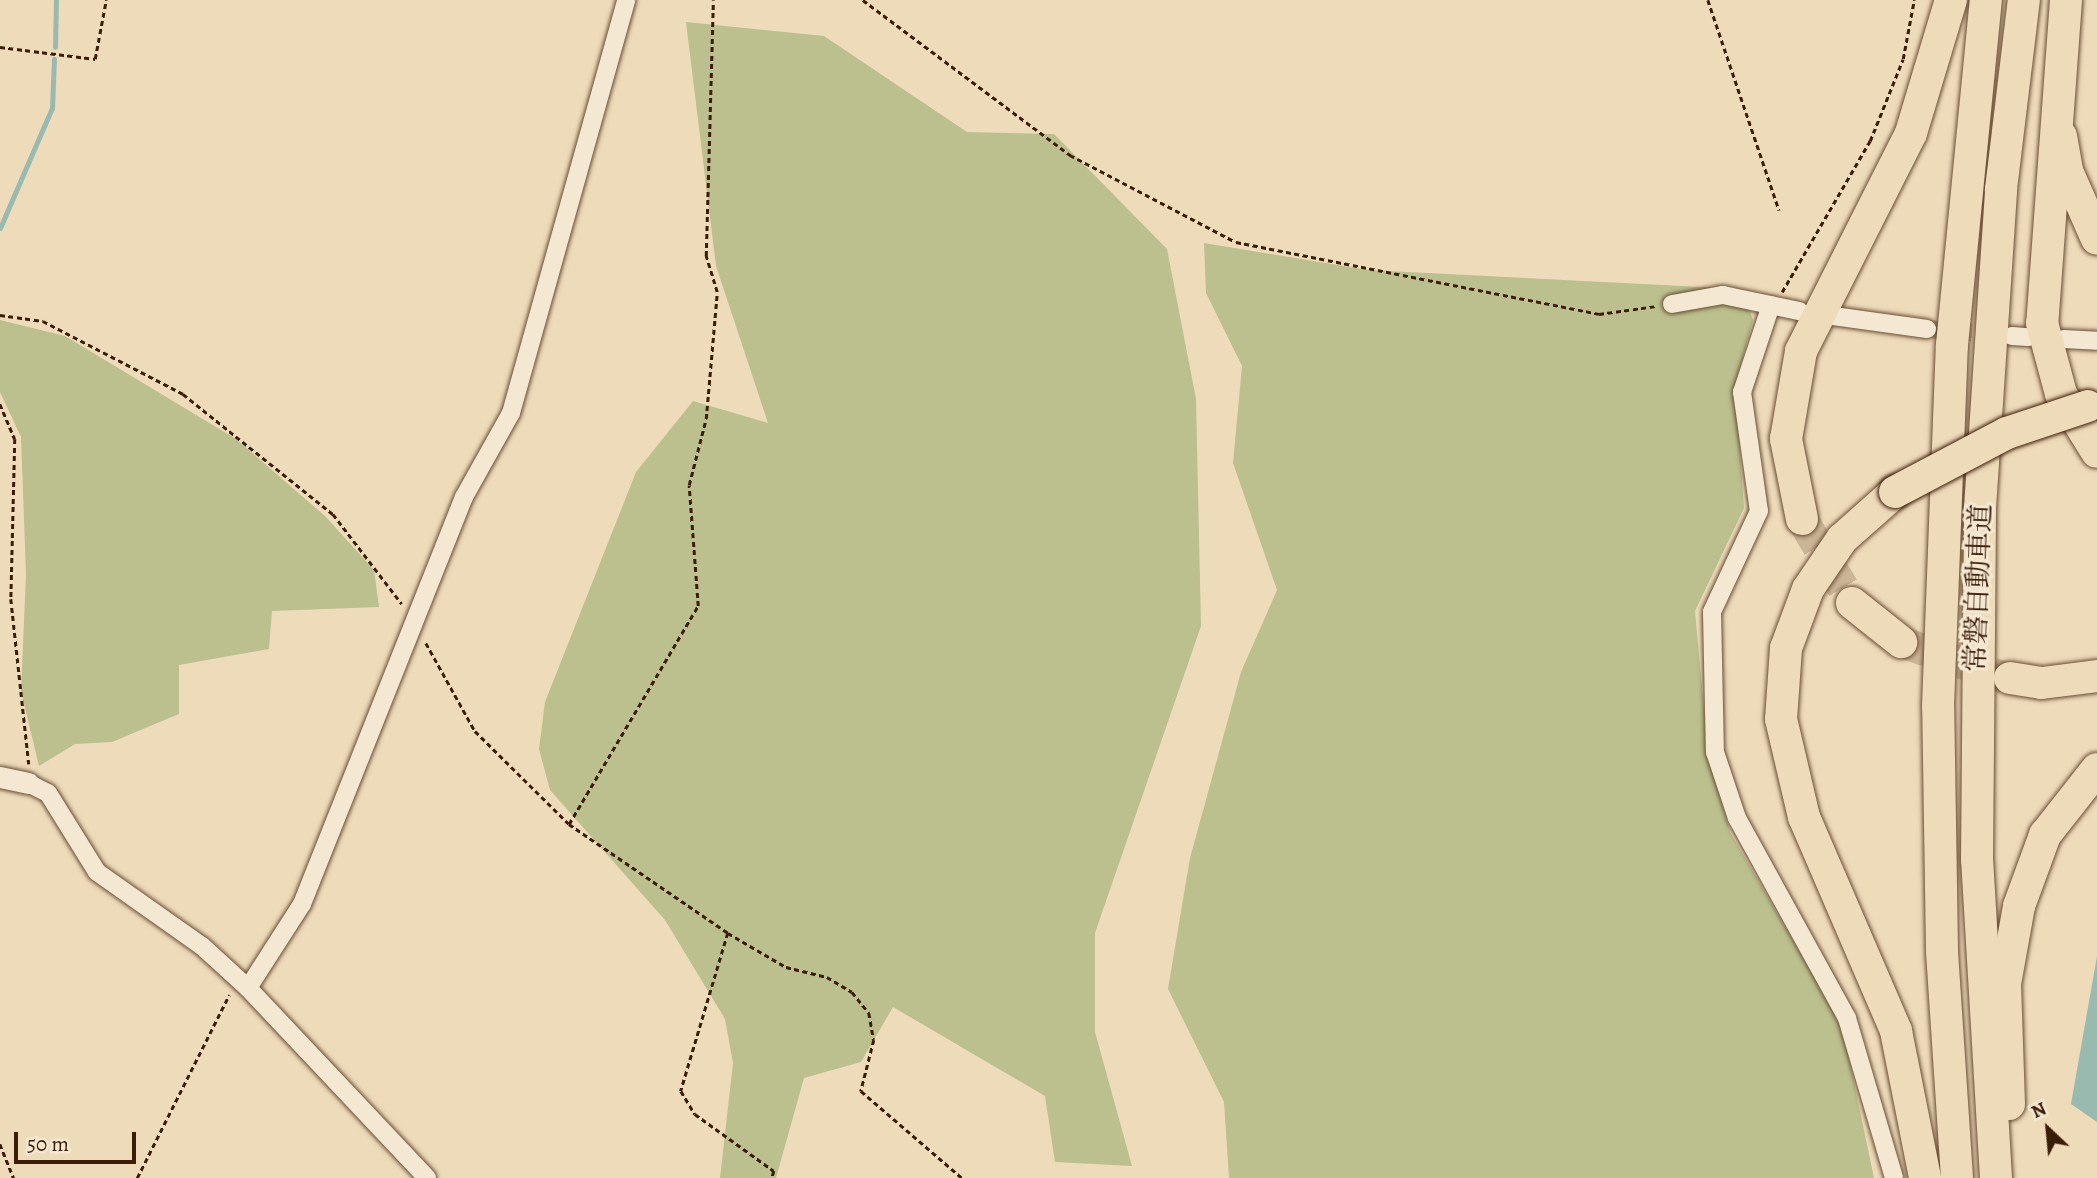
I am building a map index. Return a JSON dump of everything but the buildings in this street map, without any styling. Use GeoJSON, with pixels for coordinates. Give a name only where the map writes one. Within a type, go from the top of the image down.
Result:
{"type":"FeatureCollection","features":[{"type":"Feature","properties":{"kind":"highway"},"geometry":{"type":"LineString","coordinates":[[1802,519],[1786,439],[1801,351],[1911,132],[1951,0]]}},
{"type":"Feature","properties":{"kind":"highway","name":"常磐自動車道"},"geometry":{"type":"LineString","coordinates":[[1957,1178],[1942,963],[1938,706],[1952,345],[1986,0]]}},
{"type":"Feature","properties":{"kind":"highway","name":"常磐自動車道"},"geometry":{"type":"LineString","coordinates":[[1996,1178],[1977,860],[1980,508],[2001,189],[2024,0]]}},
{"type":"Feature","properties":{"kind":"highway"},"geometry":{"type":"LineString","coordinates":[[2066,0],[2042,323],[2062,394],[2097,452]]}},
{"type":"Feature","properties":{"kind":"highway"},"geometry":{"type":"LineString","coordinates":[[2057,93],[2067,170],[2097,239]]}},
{"type":"Feature","properties":{"kind":"highway"},"geometry":{"type":"LineString","coordinates":[[1924,1178],[1896,1031],[1804,817],[1781,719],[1786,648],[1808,589],[1842,539],[1895,492],[2007,433],[2093,405]]}},
{"type":"Feature","properties":{"kind":"highway"},"geometry":{"type":"LineString","coordinates":[[1852,603],[1901,642]]}},
{"type":"Feature","properties":{"kind":"highway"},"geometry":{"type":"LineString","coordinates":[[2010,678],[2042,683],[2097,676]]}},
{"type":"Feature","properties":{"kind":"highway"},"geometry":{"type":"LineString","coordinates":[[2013,1178],[2006,1033],[2010,946],[2045,835],[2097,769]]}},
{"type":"Feature","properties":{"kind":"street"},"geometry":{"type":"LineString","coordinates":[[242,984],[302,904],[464,497],[511,413],[626,0]]}},
{"type":"Feature","properties":{"kind":"street"},"geometry":{"type":"LineString","coordinates":[[1672,304],[1723,295],[1800,311]]}},
{"type":"Feature","properties":{"kind":"street"},"geometry":{"type":"LineString","coordinates":[[1771,305],[1742,392],[1759,510],[1712,612],[1715,752],[1737,818],[1847,1018],[1894,1178]]}},
{"type":"Feature","properties":{"kind":"street"},"geometry":{"type":"LineString","coordinates":[[1826,316],[1927,329]]}},
{"type":"Feature","properties":{"kind":"street"},"geometry":{"type":"LineString","coordinates":[[2064,339],[2097,341]]}},
{"type":"Feature","properties":{"kind":"street"},"geometry":{"type":"LineString","coordinates":[[0,777],[28,783],[48,793],[97,872],[202,946],[242,984],[427,1178]]}},
{"type":"Feature","properties":{"kind":"path"},"geometry":{"type":"LineString","coordinates":[[0,47],[95,59],[106,0]]}},
{"type":"Feature","properties":{"kind":"path"},"geometry":{"type":"LineString","coordinates":[[569,824],[698,606],[689,485],[706,419],[718,292],[706,256],[713,0]]}},
{"type":"Feature","properties":{"kind":"path"},"geometry":{"type":"LineString","coordinates":[[863,0],[1070,155],[1236,242],[1599,314],[1672,304]]}},
{"type":"Feature","properties":{"kind":"path"},"geometry":{"type":"LineString","coordinates":[[1708,0],[1779,210]]}},
{"type":"Feature","properties":{"kind":"path"},"geometry":{"type":"LineString","coordinates":[[1771,305],[1799,269],[1870,141],[1903,59],[1914,0]]}},
{"type":"Feature","properties":{"kind":"path"},"geometry":{"type":"LineString","coordinates":[[0,315],[29,317],[79,337],[183,394],[241,436],[351,533],[415,624],[475,731],[569,824],[728,933],[786,967],[827,977],[852,992],[869,1013],[874,1040],[861,1091],[962,1178]]}},
{"type":"Feature","properties":{"kind":"path"},"geometry":{"type":"LineString","coordinates":[[0,404],[15,439],[11,599],[28,783]]}},
{"type":"Feature","properties":{"kind":"path"},"geometry":{"type":"LineString","coordinates":[[728,933],[681,1091],[711,1129],[774,1171],[772,1178]]}},
{"type":"Feature","properties":{"kind":"path"},"geometry":{"type":"LineString","coordinates":[[137,1178],[242,984]]}},
{"type":"Feature","properties":{"kind":"path"},"geometry":{"type":"LineString","coordinates":[[0,1144],[14,1178]]}},
{"type":"Feature","properties":{"kind":"green space"},"geometry":{"type":"Polygon","coordinates":[[[686,22],[824,36],[967,132],[1054,134],[1167,249],[1196,399],[1201,626],[1095,933],[1095,1032],[1132,1166],[1055,1162],[1045,1096],[893,1007],[861,1062],[804,1078],[776,1178],[720,1178],[733,1063],[725,1019],[665,920],[550,790],[539,749],[545,702],[636,472],[693,401],[768,423],[716,266],[686,22]]]}},
{"type":"Feature","properties":{"kind":"green space"},"geometry":{"type":"Polygon","coordinates":[[[1204,243],[1368,270],[1742,289],[1753,320],[1735,385],[1744,508],[1695,611],[1708,753],[1730,832],[1842,1025],[1874,1178],[1229,1178],[1224,1102],[1168,989],[1190,858],[1241,672],[1277,590],[1233,463],[1242,366],[1206,293],[1204,243]]]}},
{"type":"Feature","properties":{"kind":"green space"},"geometry":{"type":"Polygon","coordinates":[[[0,320],[65,336],[236,439],[325,516],[374,570],[379,607],[272,611],[269,649],[179,665],[179,714],[112,742],[75,744],[39,766],[21,691],[26,574],[21,437],[0,392],[0,320]]]}},
{"type":"Feature","properties":{"kind":"water"},"geometry":{"type":"Polygon","coordinates":[[[2097,956],[2097,1122],[2071,1104],[2097,956]]]}},
{"type":"Feature","properties":{"kind":"waterway"},"geometry":{"type":"LineString","coordinates":[[55,47],[56,0]]}},
{"type":"Feature","properties":{"kind":"waterway"},"geometry":{"type":"LineString","coordinates":[[0,228],[52,108],[54,59]]}},
{"type":"Feature","properties":{"kind":"tunnel"},"geometry":{"type":"LineString","coordinates":[[1927,329],[1998,334]]}},
{"type":"Feature","properties":{"kind":"tunnel"},"geometry":{"type":"LineString","coordinates":[[1802,519],[1852,603]]}},
{"type":"Feature","properties":{"kind":"tunnel"},"geometry":{"type":"LineString","coordinates":[[1901,642],[2005,678]]}}]}
